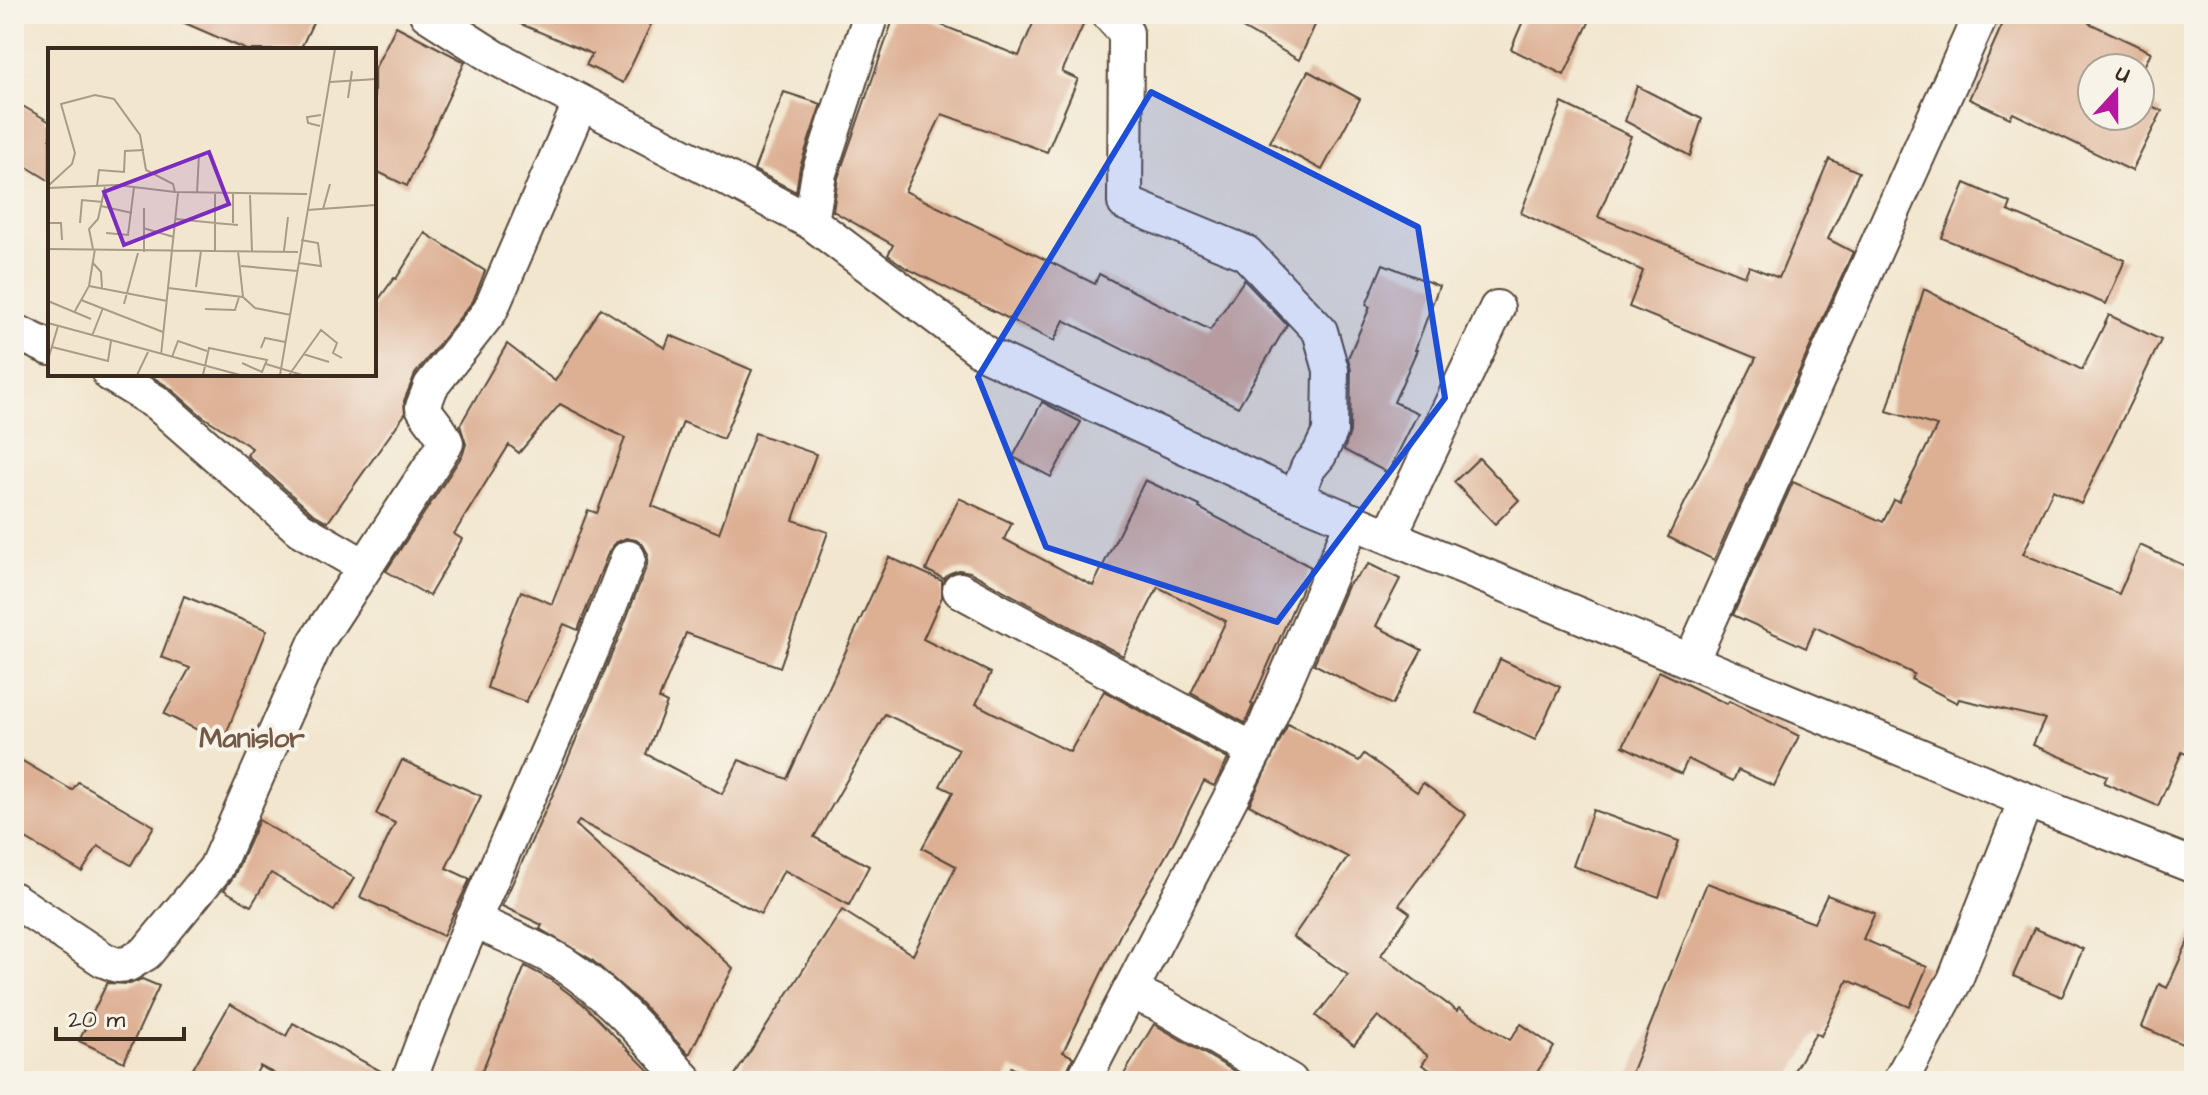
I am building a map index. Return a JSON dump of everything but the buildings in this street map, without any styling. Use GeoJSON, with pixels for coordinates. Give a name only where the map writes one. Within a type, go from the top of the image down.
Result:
{"type":"FeatureCollection","features":[{"type":"Feature","properties":{"kind":"street"},"geometry":{"type":"LineString","coordinates":[[427,14],[494,57],[580,104],[811,222],[986,354],[1296,498],[2026,800],[2194,866]]}},
{"type":"Feature","properties":{"kind":"street"},"geometry":{"type":"LineString","coordinates":[[811,222],[819,173],[871,14]]}},
{"type":"Feature","properties":{"kind":"street"},"geometry":{"type":"LineString","coordinates":[[1109,14],[1126,33],[1125,203],[1246,253],[1320,331],[1331,370],[1330,432],[1319,455],[1308,468],[1296,498]]}},
{"type":"Feature","properties":{"kind":"street"},"geometry":{"type":"LineString","coordinates":[[1691,661],[1981,14]]}},
{"type":"Feature","properties":{"kind":"street"},"geometry":{"type":"LineString","coordinates":[[14,900],[104,960],[117,965],[128,964],[146,953],[216,868],[316,642],[446,443],[442,431],[429,419],[423,407],[431,386],[490,311],[580,104]]}},
{"type":"Feature","properties":{"kind":"street"},"geometry":{"type":"LineString","coordinates":[[1390,535],[1497,308]]}},
{"type":"Feature","properties":{"kind":"street"},"geometry":{"type":"LineString","coordinates":[[14,331],[48,347]]}},
{"type":"Feature","properties":{"kind":"street"},"geometry":{"type":"LineString","coordinates":[[113,376],[157,403],[300,529],[364,566]]}},
{"type":"Feature","properties":{"kind":"street"},"geometry":{"type":"LineString","coordinates":[[1083,1081],[1255,751],[1353,521]]}},
{"type":"Feature","properties":{"kind":"street"},"geometry":{"type":"LineString","coordinates":[[409,1081],[438,1001],[572,698],[628,558]]}},
{"type":"Feature","properties":{"kind":"street"},"geometry":{"type":"LineString","coordinates":[[960,590],[1255,751]]}},
{"type":"Feature","properties":{"kind":"street"},"geometry":{"type":"LineString","coordinates":[[1900,1081],[1955,980],[2026,800]]}},
{"type":"Feature","properties":{"kind":"street"},"geometry":{"type":"LineString","coordinates":[[473,920],[561,962],[593,986],[627,1017],[686,1081]]}},
{"type":"Feature","properties":{"kind":"street"},"geometry":{"type":"LineString","coordinates":[[1130,991],[1161,1005],[1290,1081]]}},
{"type":"Feature","properties":{"kind":"highlighted area"},"geometry":{"type":"Polygon","coordinates":[[[1151,92],[1418,227],[1445,398],[1277,622],[1046,547],[978,377],[1151,92]]]}},
{"type":"Feature","properties":{"kind":"district","name":"Manislor"},"geometry":{"type":"Point","coordinates":[252,738]}}]}
